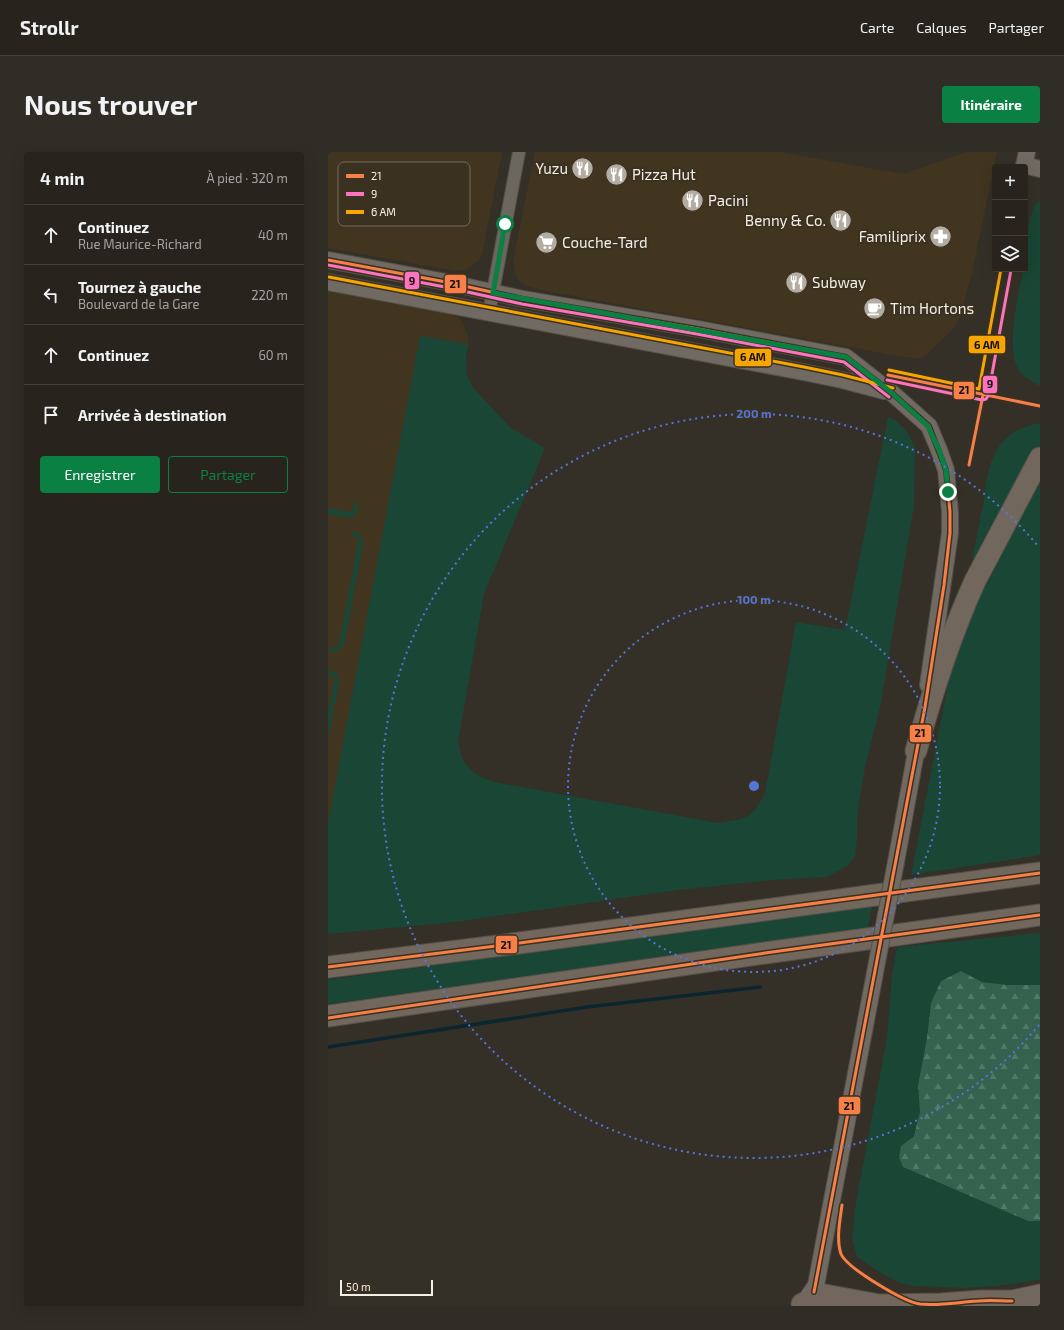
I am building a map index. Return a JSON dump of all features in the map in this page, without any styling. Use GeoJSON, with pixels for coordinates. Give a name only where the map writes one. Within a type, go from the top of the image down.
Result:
{"type":"FeatureCollection","features":[{"type":"Feature","properties":{"kind":"highway"},"geometry":{"type":"LineString","coordinates":[[916,751],[933,691],[957,624],[975,581],[1040,458]]}},
{"type":"Feature","properties":{"kind":"highway"},"geometry":{"type":"LineString","coordinates":[[328,967],[520,943],[1040,873]]}},
{"type":"Feature","properties":{"kind":"highway"},"geometry":{"type":"LineString","coordinates":[[328,1017],[758,954],[1040,915]]}},
{"type":"Feature","properties":{"kind":"highway"},"geometry":{"type":"LineString","coordinates":[[813,1300],[879,1304],[941,1304],[981,1301],[1006,1303],[1040,1295]]}},
{"type":"Feature","properties":{"kind":"main road"},"geometry":{"type":"LineString","coordinates":[[1026,159],[1040,169]]}},
{"type":"Feature","properties":{"kind":"main road"},"geometry":{"type":"LineString","coordinates":[[328,260],[446,282],[493,293],[846,357],[892,393],[928,426],[946,470],[950,512],[950,533],[944,586],[925,706],[813,1300]]}},
{"type":"Feature","properties":{"kind":"main road"},"geometry":{"type":"LineString","coordinates":[[328,282],[803,372],[892,393]]}},
{"type":"Feature","properties":{"kind":"street"},"geometry":{"type":"LineString","coordinates":[[489,313],[519,152]]}},
{"type":"Feature","properties":{"kind":"shaded area"},"geometry":{"type":"Polygon","coordinates":[[[328,152],[502,152],[482,254],[479,260],[464,270],[456,271],[328,248],[328,152]]]}},
{"type":"Feature","properties":{"kind":"shaded area"},"geometry":{"type":"Polygon","coordinates":[[[535,152],[779,152],[904,174],[967,152],[997,152],[995,164],[992,164],[992,176],[972,273],[960,317],[953,329],[927,354],[920,358],[888,354],[536,289],[520,282],[516,276],[513,261],[535,152]]]}},
{"type":"Feature","properties":{"kind":"shaded area"},"geometry":{"type":"Polygon","coordinates":[[[328,290],[451,314],[460,319],[463,324],[468,336],[468,344],[432,338],[328,847],[328,290]]]}},
{"type":"Feature","properties":{"kind":"green space"},"geometry":{"type":"Polygon","coordinates":[[[1040,200],[1040,386],[1020,372],[1015,362],[1013,350],[1014,322],[1022,272],[1028,272],[1028,237],[1030,219],[1036,204],[1040,200]]]}},
{"type":"Feature","properties":{"kind":"green space"},"geometry":{"type":"Polygon","coordinates":[[[420,336],[468,344],[466,355],[467,375],[474,389],[511,428],[545,448],[484,594],[458,742],[462,758],[469,768],[479,776],[494,782],[718,823],[736,820],[752,813],[765,793],[796,622],[845,630],[888,417],[895,420],[905,429],[915,447],[914,506],[880,708],[866,763],[860,796],[855,856],[849,865],[826,877],[771,880],[678,890],[455,922],[328,934],[328,823],[420,336]]]}},
{"type":"Feature","properties":{"kind":"green space"},"geometry":{"type":"Polygon","coordinates":[[[1035,424],[1040,424],[1040,855],[911,875],[988,473],[996,451],[1002,442],[1010,435],[1021,429],[1035,424]]]}},
{"type":"Feature","properties":{"kind":"green space"},"geometry":{"type":"Polygon","coordinates":[[[354,502],[358,504],[356,514],[351,518],[328,514],[328,508],[352,512],[354,502]]]}},
{"type":"Feature","properties":{"kind":"green space"},"geometry":{"type":"Polygon","coordinates":[[[352,532],[357,533],[360,536],[363,544],[344,645],[337,652],[330,652],[330,647],[338,648],[359,538],[352,536],[352,532]]]}},
{"type":"Feature","properties":{"kind":"green space"},"geometry":{"type":"Polygon","coordinates":[[[328,670],[336,673],[339,680],[335,704],[332,707],[334,709],[328,738],[328,713],[335,676],[328,675],[328,670]]]}},
{"type":"Feature","properties":{"kind":"green space"},"geometry":{"type":"Polygon","coordinates":[[[872,905],[868,930],[328,1004],[328,980],[872,905]]]}},
{"type":"Feature","properties":{"kind":"green space"},"geometry":{"type":"Polygon","coordinates":[[[1040,933],[1040,985],[1007,985],[982,982],[961,971],[931,1003],[927,1038],[918,1085],[920,1112],[914,1136],[901,1146],[903,1167],[1028,1221],[1040,1221],[1040,1280],[965,1288],[916,1286],[900,1283],[881,1273],[857,1257],[852,1238],[856,1202],[887,1038],[892,975],[897,947],[1040,933]]]}},
{"type":"Feature","properties":{"kind":"green space"},"geometry":{"type":"Polygon","coordinates":[[[961,971],[982,982],[1007,985],[1040,985],[1040,1221],[1028,1221],[903,1167],[899,1157],[901,1146],[914,1136],[920,1112],[918,1085],[927,1038],[931,1003],[941,981],[961,971]]]}},
{"type":"Feature","properties":{"kind":"waterway"},"geometry":{"type":"LineString","coordinates":[[328,1047],[587,1007],[760,987]]}},
{"type":"Feature","properties":{"kind":"transit line","name":"21"},"geometry":{"type":"LineString","coordinates":[[328,260],[446,282],[523,299],[698,329],[846,357],[892,393],[929,426],[946,470],[950,512],[950,533],[944,585],[925,707],[814,1292]]}},
{"type":"Feature","properties":{"kind":"transit line","name":"9"},"geometry":{"type":"LineString","coordinates":[[328,265],[445,287],[522,304],[697,334],[844,362],[889,397]]}},
{"type":"Feature","properties":{"kind":"transit line"},"geometry":{"type":"LineString","coordinates":[[889,370],[979,389],[1000,272]]}},
{"type":"Feature","properties":{"kind":"transit line","name":"9"},"geometry":{"type":"LineString","coordinates":[[887,380],[982,400],[986,399],[988,396],[1011,272]]}},
{"type":"Feature","properties":{"kind":"transit line"},"geometry":{"type":"LineString","coordinates":[[329,277],[804,367],[893,388]]}},
{"type":"Feature","properties":{"kind":"transit line","name":"21"},"geometry":{"type":"LineString","coordinates":[[888,375],[1040,406]]}},
{"type":"Feature","properties":{"kind":"transit line","name":"21"},"geometry":{"type":"LineString","coordinates":[[969,465],[983,395]]}},
{"type":"Feature","properties":{"kind":"transit line","name":"21"},"geometry":{"type":"LineString","coordinates":[[328,967],[512,944],[1040,873]]}},
{"type":"Feature","properties":{"kind":"transit line","name":"21"},"geometry":{"type":"LineString","coordinates":[[328,1018],[765,953],[1040,915]]}},
{"type":"Feature","properties":{"kind":"transit line","name":"21"},"geometry":{"type":"LineString","coordinates":[[842,1205],[839,1223],[841,1254],[845,1260],[877,1284],[912,1302],[920,1304],[1012,1301]]}},
{"type":"Feature","properties":{"kind":"place","name":"Yuzu"},"geometry":{"type":"Point","coordinates":[583,168]}},
{"type":"Feature","properties":{"kind":"place","name":"Pizza Hut"},"geometry":{"type":"Point","coordinates":[616,174]}},
{"type":"Feature","properties":{"kind":"place","name":"Pacini"},"geometry":{"type":"Point","coordinates":[692,200]}},
{"type":"Feature","properties":{"kind":"place","name":"Benny & Co."},"geometry":{"type":"Point","coordinates":[841,220]}},
{"type":"Feature","properties":{"kind":"place","name":"Familiprix"},"geometry":{"type":"Point","coordinates":[941,236]}},
{"type":"Feature","properties":{"kind":"place","name":"Couche-Tard"},"geometry":{"type":"Point","coordinates":[546,242]}},
{"type":"Feature","properties":{"kind":"place","name":"Subway"},"geometry":{"type":"Point","coordinates":[796,282]}},
{"type":"Feature","properties":{"kind":"place","name":"Tim Hortons"},"geometry":{"type":"Point","coordinates":[875,308]}},
{"type":"Feature","properties":{"kind":"route"},"geometry":{"type":"LineString","coordinates":[[505,224],[493,293],[846,357],[892,393],[928,426],[946,470],[948,492]]}}]}
